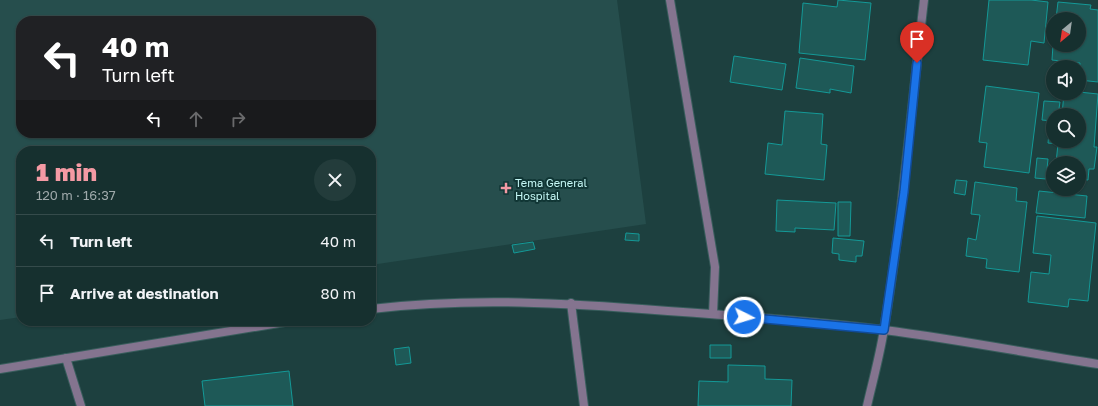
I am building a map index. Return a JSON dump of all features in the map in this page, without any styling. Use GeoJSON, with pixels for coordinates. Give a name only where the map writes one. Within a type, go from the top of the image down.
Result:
{"type":"FeatureCollection","features":[{"type":"Feature","properties":{"kind":"street"},"geometry":{"type":"LineString","coordinates":[[670,0],[715,267],[713,314]]}},
{"type":"Feature","properties":{"kind":"street"},"geometry":{"type":"LineString","coordinates":[[868,406],[884,330],[904,192],[911,111],[924,0]]}},
{"type":"Feature","properties":{"kind":"street"},"geometry":{"type":"LineString","coordinates":[[376,309],[416,304],[509,301],[571,303],[713,314],[884,330],[1098,364]]}},
{"type":"Feature","properties":{"kind":"street"},"geometry":{"type":"LineString","coordinates":[[571,303],[584,406]]}},
{"type":"Feature","properties":{"kind":"street"},"geometry":{"type":"LineString","coordinates":[[0,369],[260,326]]}},
{"type":"Feature","properties":{"kind":"street"},"geometry":{"type":"LineString","coordinates":[[66,358],[81,406]]}},
{"type":"Feature","properties":{"kind":"shaded area","name":"Tema General Hospital"},"geometry":{"type":"Polygon","coordinates":[[[0,0],[617,0],[646,224],[376,264],[376,146],[16,146],[16,318],[0,320],[0,0]]]}},
{"type":"Feature","properties":{"kind":"building"},"geometry":{"type":"Polygon","coordinates":[[[838,0],[871,3],[865,60],[799,53],[803,3],[837,7],[838,0]]]}},
{"type":"Feature","properties":{"kind":"building"},"geometry":{"type":"Polygon","coordinates":[[[989,0],[1031,0],[1048,2],[1044,43],[1031,41],[1028,65],[983,60],[989,0]]]}},
{"type":"Feature","properties":{"kind":"building"},"geometry":{"type":"Polygon","coordinates":[[[1058,2],[1091,5],[1090,9],[1098,10],[1098,82],[1086,81],[1086,60],[1052,60],[1053,52],[1086,52],[1086,12],[1057,12],[1058,2]]]}},
{"type":"Feature","properties":{"kind":"building"},"geometry":{"type":"Polygon","coordinates":[[[734,56],[786,64],[782,90],[730,82],[734,56]]]}},
{"type":"Feature","properties":{"kind":"building"},"geometry":{"type":"Polygon","coordinates":[[[800,58],[854,66],[851,93],[830,89],[830,93],[796,88],[800,58]]]}},
{"type":"Feature","properties":{"kind":"building"},"geometry":{"type":"Polygon","coordinates":[[[986,86],[1039,93],[1029,173],[984,167],[987,143],[979,142],[986,86]]]}},
{"type":"Feature","properties":{"kind":"building"},"geometry":{"type":"Polygon","coordinates":[[[1086,93],[1098,94],[1094,147],[1097,147],[1094,169],[1089,169],[1088,180],[1086,180],[1086,156],[1057,156],[1058,148],[1086,148],[1086,108],[1063,108],[1063,100],[1086,100],[1086,93]]]}},
{"type":"Feature","properties":{"kind":"building"},"geometry":{"type":"Polygon","coordinates":[[[1044,101],[1060,102],[1059,108],[1046,108],[1046,120],[1042,120],[1044,101]]]}},
{"type":"Feature","properties":{"kind":"building"},"geometry":{"type":"Polygon","coordinates":[[[785,111],[823,114],[821,144],[827,145],[824,180],[765,174],[768,143],[782,145],[785,111]]]}},
{"type":"Feature","properties":{"kind":"building"},"geometry":{"type":"Polygon","coordinates":[[[1037,158],[1046,159],[1046,179],[1035,178],[1037,158]]]}},
{"type":"Feature","properties":{"kind":"building"},"geometry":{"type":"Polygon","coordinates":[[[956,180],[967,181],[965,195],[954,193],[956,180]]]}},
{"type":"Feature","properties":{"kind":"building"},"geometry":{"type":"Polygon","coordinates":[[[975,182],[1017,188],[1016,201],[1027,202],[1019,272],[986,268],[987,259],[966,256],[968,238],[976,240],[980,215],[971,214],[975,182]]]}},
{"type":"Feature","properties":{"kind":"building"},"geometry":{"type":"Polygon","coordinates":[[[1039,191],[1046,192],[1046,196],[1087,196],[1085,218],[1036,213],[1039,191]]]}},
{"type":"Feature","properties":{"kind":"building"},"geometry":{"type":"Polygon","coordinates":[[[777,200],[836,203],[834,230],[795,228],[795,232],[776,231],[777,200]]]}},
{"type":"Feature","properties":{"kind":"building"},"geometry":{"type":"Polygon","coordinates":[[[838,202],[851,202],[850,236],[838,236],[838,202]]]}},
{"type":"Feature","properties":{"kind":"building"},"geometry":{"type":"Polygon","coordinates":[[[1037,216],[1096,223],[1088,301],[1069,299],[1068,307],[1028,302],[1031,272],[1049,274],[1051,255],[1033,253],[1037,216]]]}},
{"type":"Feature","properties":{"kind":"building"},"geometry":{"type":"Polygon","coordinates":[[[626,233],[639,234],[639,241],[625,240],[626,233]]]}},
{"type":"Feature","properties":{"kind":"building"},"geometry":{"type":"Polygon","coordinates":[[[833,238],[864,241],[862,256],[856,256],[856,262],[839,260],[839,254],[832,253],[833,238]]]}},
{"type":"Feature","properties":{"kind":"building"},"geometry":{"type":"Polygon","coordinates":[[[533,242],[535,249],[514,253],[512,245],[533,242]]]}},
{"type":"Feature","properties":{"kind":"building"},"geometry":{"type":"Polygon","coordinates":[[[710,345],[731,345],[731,358],[710,358],[710,345]]]}},
{"type":"Feature","properties":{"kind":"building"},"geometry":{"type":"Polygon","coordinates":[[[409,347],[411,363],[396,365],[394,349],[409,347]]]}},
{"type":"Feature","properties":{"kind":"building"},"geometry":{"type":"Polygon","coordinates":[[[728,365],[765,366],[765,379],[792,380],[791,406],[698,406],[699,381],[728,382],[728,365]]]}},
{"type":"Feature","properties":{"kind":"building"},"geometry":{"type":"Polygon","coordinates":[[[289,371],[293,406],[205,406],[202,381],[289,371]]]}},
{"type":"Feature","properties":{"kind":"place","name":"Tema General Hospital"},"geometry":{"type":"Point","coordinates":[506,188]}},
{"type":"Feature","properties":{"kind":"route"},"geometry":{"type":"LineString","coordinates":[[744,317],[884,330],[904,192],[917,63]]}}]}
